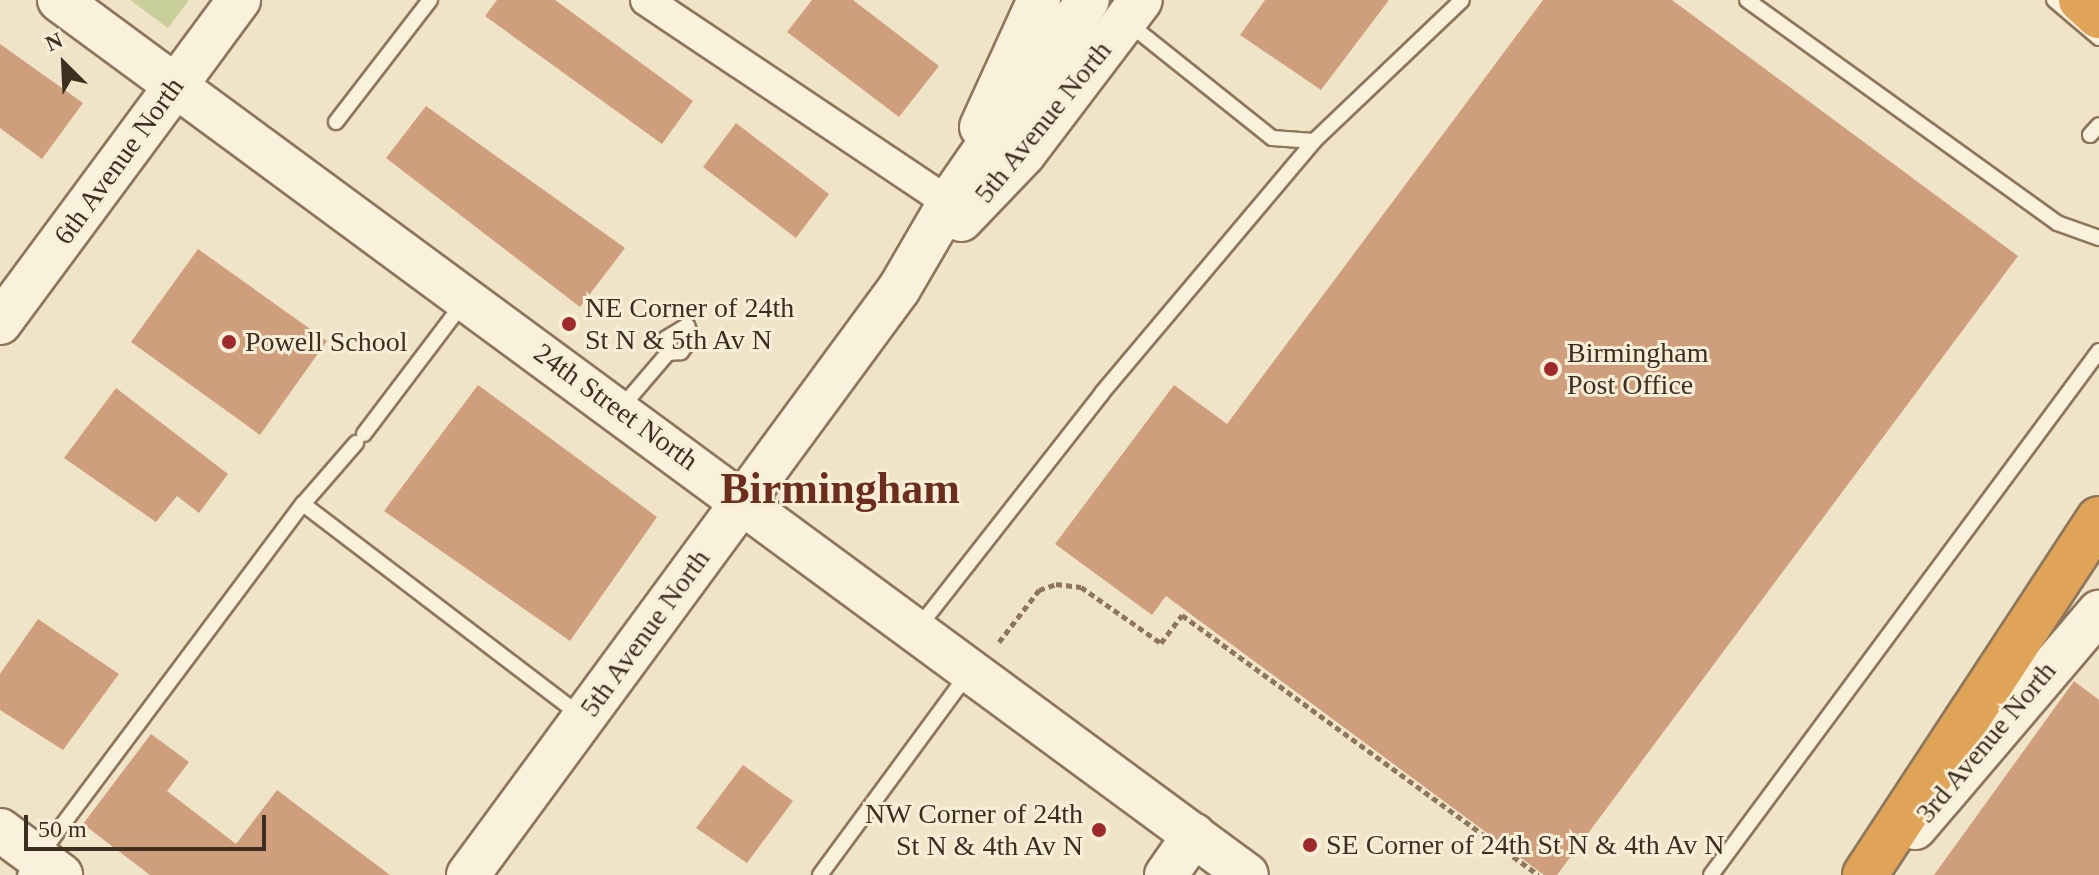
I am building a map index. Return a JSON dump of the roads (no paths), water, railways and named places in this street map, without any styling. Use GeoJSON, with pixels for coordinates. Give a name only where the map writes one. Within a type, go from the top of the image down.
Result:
{"type":"FeatureCollection","features":[{"type":"Feature","properties":{"kind":"highway"},"geometry":{"type":"LineString","coordinates":[[2081,0],[2099,16]]}},
{"type":"Feature","properties":{"kind":"highway"},"geometry":{"type":"LineString","coordinates":[[1865,875],[2099,519]]}},
{"type":"Feature","properties":{"kind":"main road","name":"24th Street North"},"geometry":{"type":"LineString","coordinates":[[59,0],[744,500],[969,671],[1247,875]]}},
{"type":"Feature","properties":{"kind":"main road","name":"6th Avenue North"},"geometry":{"type":"LineString","coordinates":[[0,323],[239,0]]}},
{"type":"Feature","properties":{"kind":"main road"},"geometry":{"type":"LineString","coordinates":[[952,197],[1039,0]]}},
{"type":"Feature","properties":{"kind":"main road","name":"5th Avenue North"},"geometry":{"type":"LineString","coordinates":[[468,875],[908,276],[952,197],[1088,0]]}},
{"type":"Feature","properties":{"kind":"main road","name":"5th Avenue North"},"geometry":{"type":"LineString","coordinates":[[908,276],[1024,154],[1133,11]]}},
{"type":"Feature","properties":{"kind":"main road","name":"3rd Avenue North"},"geometry":{"type":"LineString","coordinates":[[1876,875],[2097,617]]}},
{"type":"Feature","properties":{"kind":"main road"},"geometry":{"type":"LineString","coordinates":[[0,830],[41,869]]}},
{"type":"Feature","properties":{"kind":"main road"},"geometry":{"type":"LineString","coordinates":[[1166,875],[1194,835]]}},
{"type":"Feature","properties":{"kind":"street"},"geometry":{"type":"LineString","coordinates":[[646,0],[952,197]]}},
{"type":"Feature","properties":{"kind":"lane"},"geometry":{"type":"LineString","coordinates":[[336,122],[430,0]]}},
{"type":"Feature","properties":{"kind":"lane"},"geometry":{"type":"LineString","coordinates":[[916,631],[1102,393],[1314,141],[1462,0]]}},
{"type":"Feature","properties":{"kind":"lane"},"geometry":{"type":"LineString","coordinates":[[1747,0],[2057,223],[2099,238]]}},
{"type":"Feature","properties":{"kind":"lane"},"geometry":{"type":"LineString","coordinates":[[2054,0],[2099,38]]}},
{"type":"Feature","properties":{"kind":"lane"},"geometry":{"type":"LineString","coordinates":[[1133,11],[1272,138],[1314,141]]}},
{"type":"Feature","properties":{"kind":"lane"},"geometry":{"type":"LineString","coordinates":[[41,869],[303,504],[360,438],[467,298]]}},
{"type":"Feature","properties":{"kind":"lane"},"geometry":{"type":"LineString","coordinates":[[1711,875],[2099,351]]}},
{"type":"Feature","properties":{"kind":"lane"},"geometry":{"type":"LineString","coordinates":[[619,409],[668,353]]}},
{"type":"Feature","properties":{"kind":"lane"},"geometry":{"type":"LineString","coordinates":[[303,504],[584,717]]}},
{"type":"Feature","properties":{"kind":"lane"},"geometry":{"type":"LineString","coordinates":[[820,875],[969,671]]}},
{"type":"Feature","properties":{"kind":"place","name":"NE Corner of 24th St N & 5th Av N"},"geometry":{"type":"Point","coordinates":[569,324]}},
{"type":"Feature","properties":{"kind":"place","name":"Powell School"},"geometry":{"type":"Point","coordinates":[229,342]}},
{"type":"Feature","properties":{"kind":"place","name":"Birmingham Post Office"},"geometry":{"type":"Point","coordinates":[1551,369]}},
{"type":"Feature","properties":{"kind":"place","name":"NW Corner of 24th St N & 4th Av N"},"geometry":{"type":"Point","coordinates":[1099,830]}},
{"type":"Feature","properties":{"kind":"place","name":"SE Corner of 24th St N & 4th Av N"},"geometry":{"type":"Point","coordinates":[1310,845]}},
{"type":"Feature","properties":{"kind":"district","name":"Birmingham"},"geometry":{"type":"Point","coordinates":[840,489]}}]}
